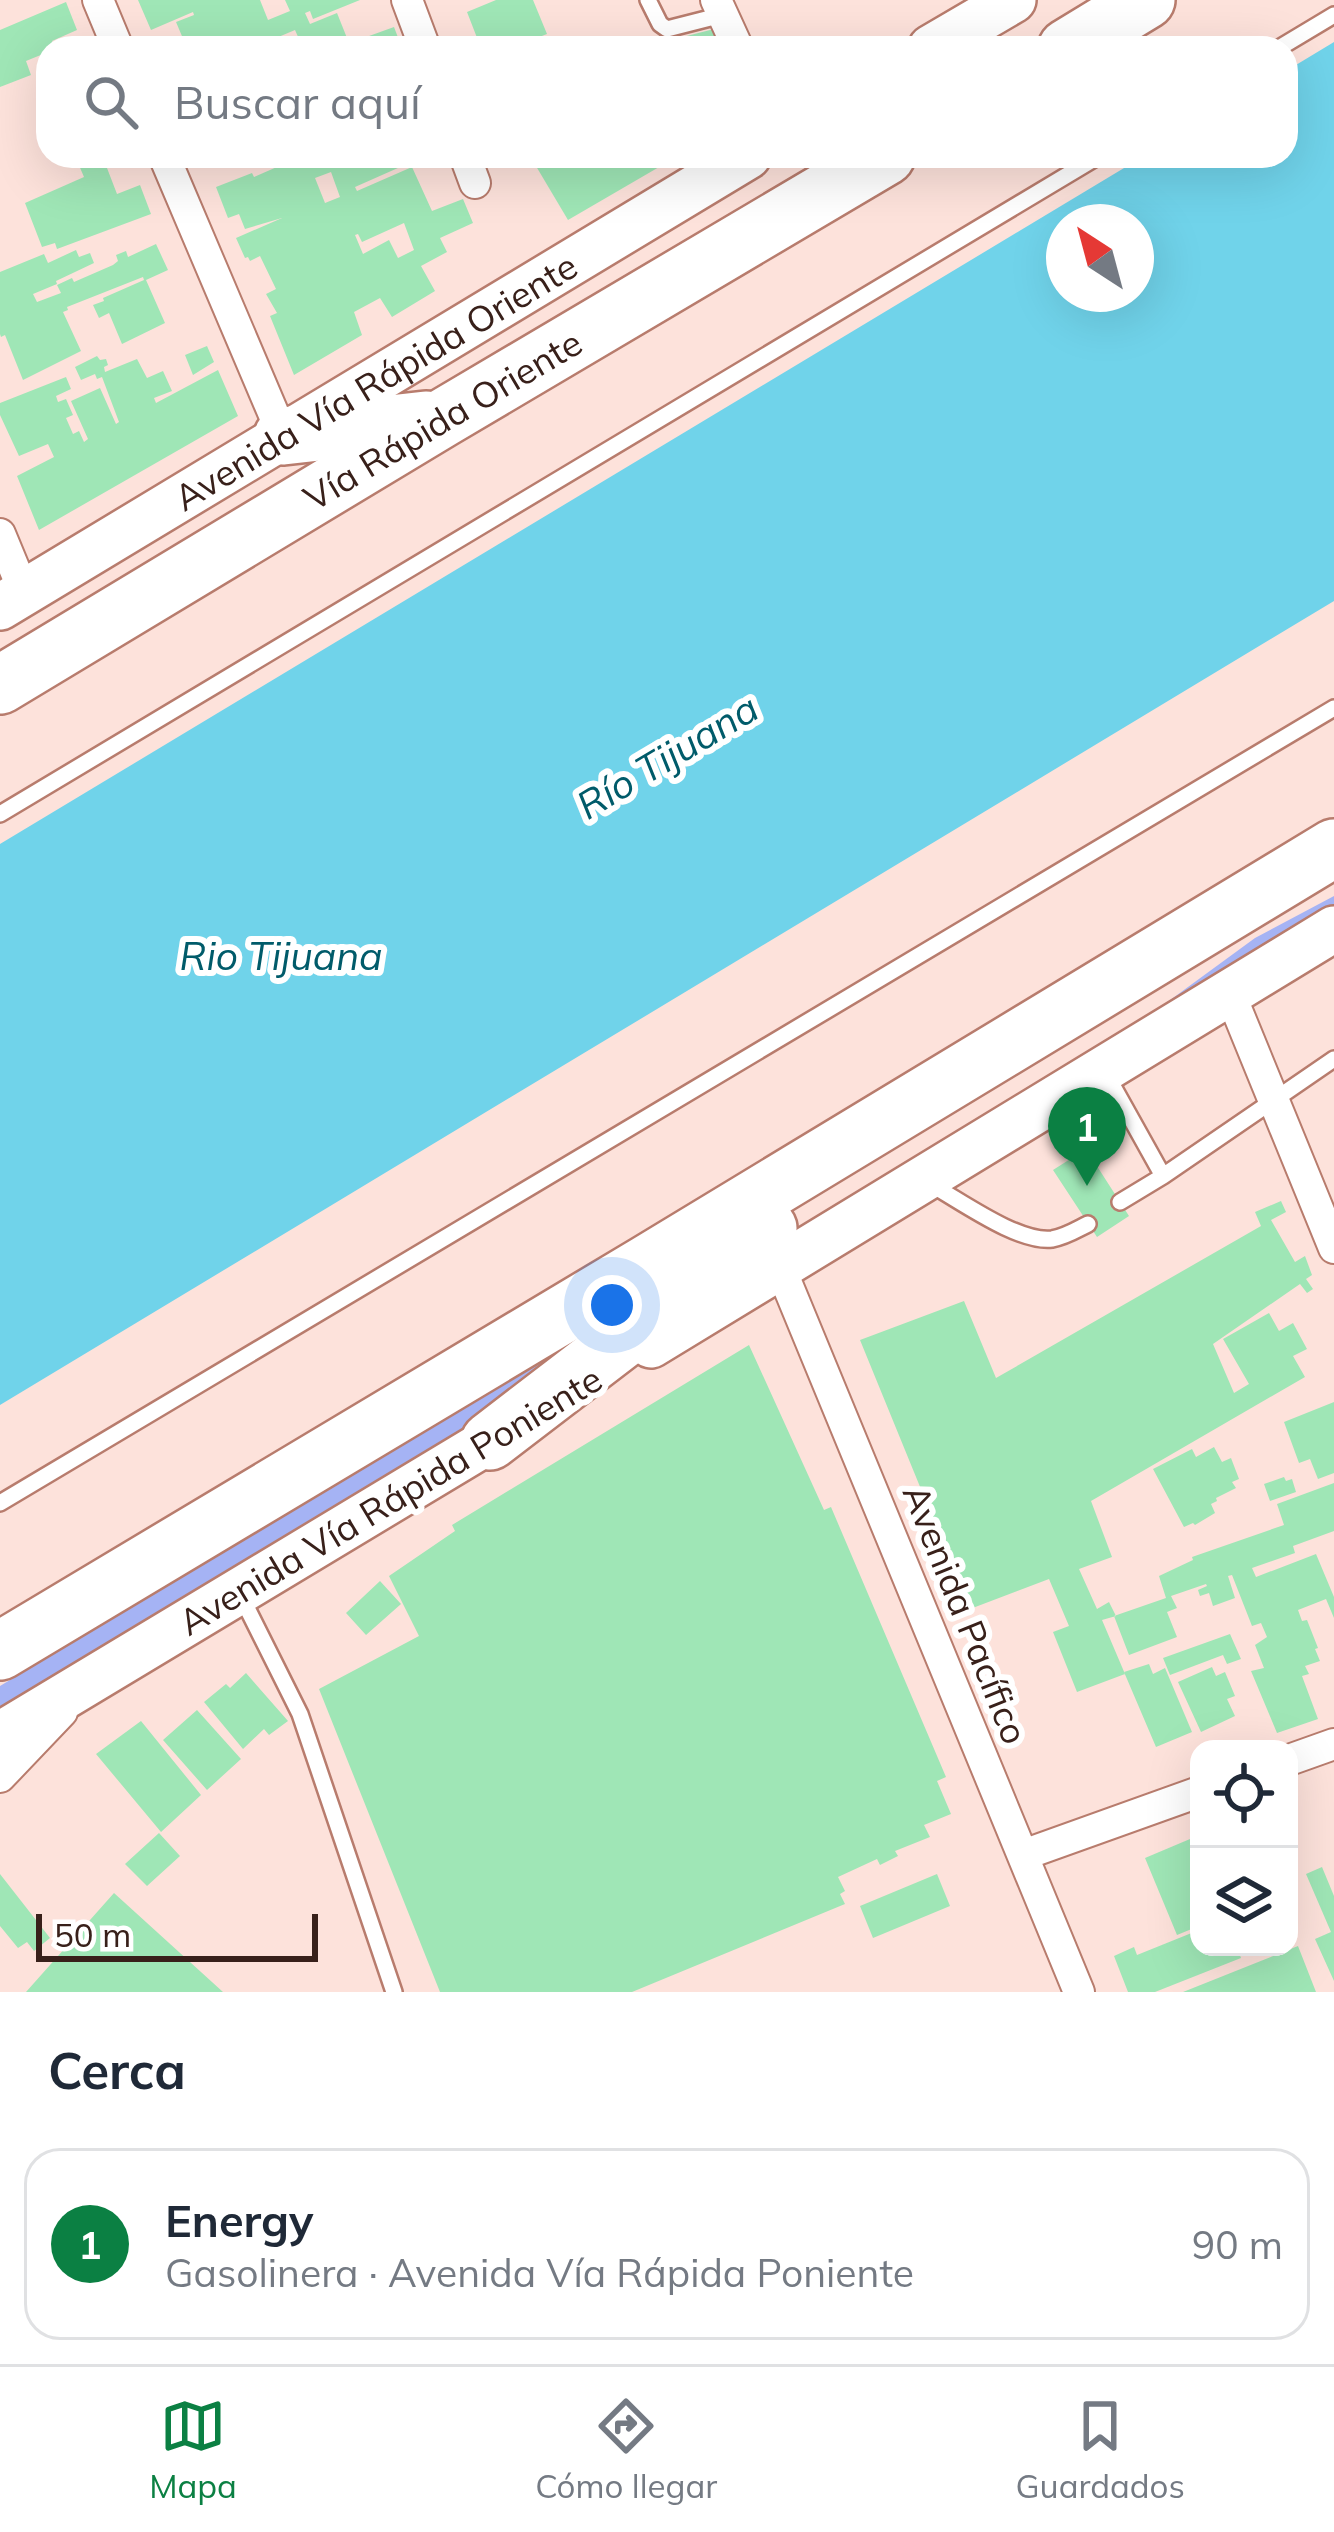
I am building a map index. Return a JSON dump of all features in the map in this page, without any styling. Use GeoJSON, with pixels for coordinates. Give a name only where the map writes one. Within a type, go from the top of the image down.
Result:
{"type":"FeatureCollection","features":[{"type":"Feature","properties":{"kind":"highway"},"geometry":{"type":"LineString","coordinates":[[1086,36],[1146,0]]}},
{"type":"Feature","properties":{"kind":"highway","name":"Vía Rápida Oriente"},"geometry":{"type":"LineString","coordinates":[[0,685],[866,168]]}},
{"type":"Feature","properties":{"kind":"highway"},"geometry":{"type":"LineString","coordinates":[[283,436],[442,418]]}},
{"type":"Feature","properties":{"kind":"highway","name":"Avenida Vía Rápida Poniente"},"geometry":{"type":"LineString","coordinates":[[0,1651],[1334,848]]}},
{"type":"Feature","properties":{"kind":"highway"},"geometry":{"type":"LineString","coordinates":[[1217,918],[1334,866]]}},
{"type":"Feature","properties":{"kind":"highway"},"geometry":{"type":"LineString","coordinates":[[490,1441],[1010,1043]]}},
{"type":"Feature","properties":{"kind":"main road"},"geometry":{"type":"LineString","coordinates":[[952,36],[1013,0]]}},
{"type":"Feature","properties":{"kind":"main road","name":"Avenida Vía Rápida Oriente"},"geometry":{"type":"LineString","coordinates":[[12,600],[728,168]]}},
{"type":"Feature","properties":{"kind":"main road","name":"Avenida Vía Rápida Poniente"},"geometry":{"type":"LineString","coordinates":[[0,1735],[1334,929]]}},
{"type":"Feature","properties":{"kind":"street"},"geometry":{"type":"LineString","coordinates":[[98,0],[113,36]]}},
{"type":"Feature","properties":{"kind":"street"},"geometry":{"type":"LineString","coordinates":[[407,0],[420,36]]}},
{"type":"Feature","properties":{"kind":"street"},"geometry":{"type":"LineString","coordinates":[[719,8],[732,36]]}},
{"type":"Feature","properties":{"kind":"street"},"geometry":{"type":"LineString","coordinates":[[169,168],[283,436]]}},
{"type":"Feature","properties":{"kind":"street"},"geometry":{"type":"LineString","coordinates":[[0,534],[12,600]]}},
{"type":"Feature","properties":{"kind":"street"},"geometry":{"type":"LineString","coordinates":[[1229,991],[1334,1248]]}},
{"type":"Feature","properties":{"kind":"street","name":"Avenida Pacífico"},"geometry":{"type":"LineString","coordinates":[[780,1267],[1079,1992]]}},
{"type":"Feature","properties":{"kind":"street"},"geometry":{"type":"LineString","coordinates":[[0,1777],[95,1677]]}},
{"type":"Feature","properties":{"kind":"street"},"geometry":{"type":"LineString","coordinates":[[1298,1757],[1334,1744]]}},
{"type":"Feature","properties":{"kind":"street"},"geometry":{"type":"LineString","coordinates":[[1023,1856],[1190,1795]]}},
{"type":"Feature","properties":{"kind":"lane"},"geometry":{"type":"LineString","coordinates":[[648,0],[667,29],[719,8]]}},
{"type":"Feature","properties":{"kind":"lane"},"geometry":{"type":"LineString","coordinates":[[1298,37],[1334,15]]}},
{"type":"Feature","properties":{"kind":"lane"},"geometry":{"type":"LineString","coordinates":[[0,814],[1079,168]]}},
{"type":"Feature","properties":{"kind":"lane"},"geometry":{"type":"LineString","coordinates":[[0,1503],[1334,708]]}},
{"type":"Feature","properties":{"kind":"lane"},"geometry":{"type":"LineString","coordinates":[[1120,1202],[1334,1059]]}},
{"type":"Feature","properties":{"kind":"lane"},"geometry":{"type":"LineString","coordinates":[[1104,1069],[1163,1176]]}},
{"type":"Feature","properties":{"kind":"lane"},"geometry":{"type":"LineString","coordinates":[[922,1179],[1022,1235],[1047,1240],[1088,1223]]}},
{"type":"Feature","properties":{"kind":"lane"},"geometry":{"type":"LineString","coordinates":[[238,1592],[300,1714],[394,1992]]}},
{"type":"Feature","properties":{"kind":"shaded area"},"geometry":{"type":"Polygon","coordinates":[[[1334,896],[1334,913],[1095,1055],[1255,938],[1334,896]]]}},
{"type":"Feature","properties":{"kind":"shaded area"},"geometry":{"type":"Polygon","coordinates":[[[557,1354],[509,1388],[448,1446],[0,1711],[0,1686],[557,1354]]]}},
{"type":"Feature","properties":{"kind":"water","name":"Rio Tijuana"},"geometry":{"type":"Polygon","coordinates":[[[1334,42],[1334,601],[0,1405],[0,844],[1046,215],[1046,312],[1154,312],[1154,204],[1064,204],[1124,168],[1298,168],[1298,64],[1334,42]]]}},
{"type":"Feature","properties":{"kind":"building"},"geometry":{"type":"Polygon","coordinates":[[[138,0],[260,0],[268,20],[290,11],[285,0],[360,0],[313,19],[310,11],[305,13],[310,24],[337,13],[346,36],[298,36],[295,30],[281,36],[182,36],[176,22],[193,12],[151,30],[138,0]]]}},
{"type":"Feature","properties":{"kind":"building"},"geometry":{"type":"Polygon","coordinates":[[[496,0],[533,0],[547,34],[476,36],[467,12],[496,0]]]}},
{"type":"Feature","properties":{"kind":"building"},"geometry":{"type":"Polygon","coordinates":[[[66,2],[77,30],[63,36],[36,36],[36,57],[26,61],[31,75],[0,87],[0,30],[66,2]]]}},
{"type":"Feature","properties":{"kind":"building"},"geometry":{"type":"Polygon","coordinates":[[[394,27],[397,36],[369,36],[394,27]]]}},
{"type":"Feature","properties":{"kind":"building"},"geometry":{"type":"Polygon","coordinates":[[[714,29],[716,36],[687,36],[714,29]]]}},
{"type":"Feature","properties":{"kind":"building"},"geometry":{"type":"Polygon","coordinates":[[[80,168],[107,168],[117,194],[140,185],[151,214],[57,249],[55,243],[42,247],[25,203],[84,177],[80,168]]]}},
{"type":"Feature","properties":{"kind":"building"},"geometry":{"type":"Polygon","coordinates":[[[275,168],[398,168],[355,187],[357,191],[412,168],[432,211],[463,199],[473,223],[440,238],[447,252],[421,266],[435,291],[392,317],[380,298],[354,312],[362,335],[294,375],[270,316],[277,313],[266,294],[276,289],[260,256],[250,261],[245,258],[236,238],[282,218],[245,229],[239,214],[228,218],[216,187],[252,173],[254,177],[275,168]],[[331,172],[315,178],[325,203],[340,197],[331,172]],[[404,223],[362,242],[355,235],[363,254],[389,240],[398,258],[414,250],[404,223]]]}},
{"type":"Feature","properties":{"kind":"building"},"geometry":{"type":"Polygon","coordinates":[[[537,168],[657,168],[568,220],[537,168]]]}},
{"type":"Feature","properties":{"kind":"building"},"geometry":{"type":"Polygon","coordinates":[[[156,244],[168,270],[146,280],[165,323],[122,344],[109,313],[99,318],[93,305],[143,277],[67,307],[63,312],[81,351],[23,380],[5,335],[0,334],[0,272],[44,254],[48,263],[76,250],[79,257],[90,253],[94,263],[33,294],[37,302],[61,293],[57,285],[113,265],[118,261],[116,255],[126,251],[128,257],[156,244]]]}},
{"type":"Feature","properties":{"kind":"building"},"geometry":{"type":"Polygon","coordinates":[[[207,346],[214,362],[193,375],[185,355],[207,346]]]}},
{"type":"Feature","properties":{"kind":"building"},"geometry":{"type":"Polygon","coordinates":[[[97,356],[106,359],[105,372],[137,359],[147,378],[163,371],[172,391],[154,398],[156,403],[218,370],[238,416],[39,530],[17,476],[54,457],[48,444],[19,456],[0,415],[0,403],[66,377],[71,389],[56,396],[58,402],[66,399],[73,415],[66,418],[73,434],[79,431],[84,442],[88,439],[71,401],[100,388],[116,424],[119,422],[102,377],[97,379],[95,374],[81,380],[75,367],[97,356]]]}},
{"type":"Feature","properties":{"kind":"building"},"geometry":{"type":"Polygon","coordinates":[[[1086,1149],[1129,1216],[1097,1237],[1053,1170],[1086,1149]]]}},
{"type":"Feature","properties":{"kind":"building"},"geometry":{"type":"Polygon","coordinates":[[[1281,1201],[1286,1212],[1271,1220],[1295,1262],[1305,1256],[1312,1275],[1306,1279],[1313,1289],[1307,1293],[1300,1284],[1213,1344],[1234,1393],[1249,1384],[1223,1339],[1269,1313],[1279,1331],[1293,1323],[1307,1349],[1293,1356],[1305,1377],[1091,1501],[1112,1557],[1079,1569],[1097,1609],[1109,1602],[1116,1616],[1102,1620],[1125,1674],[1077,1692],[1053,1632],[1069,1626],[1049,1579],[970,1609],[860,1340],[964,1301],[996,1378],[1261,1226],[1255,1212],[1281,1201]]]}},
{"type":"Feature","properties":{"kind":"building"},"geometry":{"type":"Polygon","coordinates":[[[749,1345],[824,1510],[831,1507],[946,1777],[937,1781],[951,1814],[924,1825],[930,1837],[895,1851],[898,1856],[880,1865],[877,1859],[838,1877],[845,1904],[632,1992],[440,1992],[319,1689],[419,1636],[389,1576],[455,1531],[452,1525],[749,1345]]]}},
{"type":"Feature","properties":{"kind":"building"},"geometry":{"type":"Polygon","coordinates":[[[1334,1402],[1334,1473],[1318,1479],[1310,1459],[1299,1463],[1284,1422],[1334,1402]]]}},
{"type":"Feature","properties":{"kind":"building"},"geometry":{"type":"Polygon","coordinates":[[[1214,1447],[1222,1462],[1231,1458],[1239,1479],[1232,1482],[1236,1488],[1216,1498],[1211,1504],[1215,1513],[1184,1527],[1153,1469],[1192,1449],[1196,1457],[1214,1447]]]}},
{"type":"Feature","properties":{"kind":"building"},"geometry":{"type":"Polygon","coordinates":[[[1292,1479],[1296,1492],[1270,1501],[1264,1484],[1292,1479]]]}},
{"type":"Feature","properties":{"kind":"building"},"geometry":{"type":"Polygon","coordinates":[[[1334,1483],[1334,1531],[1293,1546],[1295,1553],[1252,1568],[1256,1577],[1316,1554],[1334,1597],[1334,1618],[1326,1599],[1298,1610],[1318,1648],[1320,1661],[1305,1666],[1309,1674],[1302,1676],[1318,1719],[1277,1733],[1251,1671],[1264,1668],[1255,1645],[1267,1637],[1261,1623],[1252,1626],[1232,1575],[1228,1576],[1235,1598],[1213,1606],[1209,1593],[1200,1596],[1198,1590],[1206,1584],[1171,1596],[1177,1608],[1167,1612],[1177,1637],[1129,1655],[1114,1616],[1166,1598],[1159,1576],[1192,1557],[1284,1525],[1277,1504],[1334,1483]]]}},
{"type":"Feature","properties":{"kind":"building"},"geometry":{"type":"Polygon","coordinates":[[[380,1581],[401,1604],[366,1635],[346,1613],[380,1581]]]}},
{"type":"Feature","properties":{"kind":"building"},"geometry":{"type":"Polygon","coordinates":[[[1230,1634],[1241,1659],[1227,1664],[1223,1655],[1170,1675],[1163,1658],[1230,1634]]]}},
{"type":"Feature","properties":{"kind":"building"},"geometry":{"type":"Polygon","coordinates":[[[1149,1664],[1153,1674],[1165,1668],[1192,1732],[1156,1747],[1124,1672],[1149,1664]]]}},
{"type":"Feature","properties":{"kind":"building"},"geometry":{"type":"Polygon","coordinates":[[[1212,1667],[1216,1676],[1225,1672],[1235,1696],[1227,1699],[1235,1716],[1201,1732],[1178,1682],[1212,1667]]]}},
{"type":"Feature","properties":{"kind":"building"},"geometry":{"type":"Polygon","coordinates":[[[246,1673],[288,1721],[269,1735],[264,1729],[243,1749],[204,1702],[246,1673]]]}},
{"type":"Feature","properties":{"kind":"building"},"geometry":{"type":"Polygon","coordinates":[[[197,1710],[241,1759],[207,1790],[163,1740],[197,1710]]]}},
{"type":"Feature","properties":{"kind":"building"},"geometry":{"type":"Polygon","coordinates":[[[141,1721],[201,1795],[161,1832],[96,1754],[141,1721]]]}},
{"type":"Feature","properties":{"kind":"building"},"geometry":{"type":"Polygon","coordinates":[[[159,1833],[180,1856],[147,1886],[125,1864],[159,1833]]]}},
{"type":"Feature","properties":{"kind":"building"},"geometry":{"type":"Polygon","coordinates":[[[1190,1839],[1190,1930],[1177,1935],[1145,1858],[1190,1839]]]}},
{"type":"Feature","properties":{"kind":"building"},"geometry":{"type":"Polygon","coordinates":[[[1322,1867],[1334,1896],[1334,1981],[1315,1939],[1331,1932],[1306,1874],[1322,1867]]]}},
{"type":"Feature","properties":{"kind":"building"},"geometry":{"type":"Polygon","coordinates":[[[0,1874],[50,1938],[34,1951],[27,1942],[18,1948],[0,1926],[0,1874]]]}},
{"type":"Feature","properties":{"kind":"building"},"geometry":{"type":"Polygon","coordinates":[[[937,1874],[950,1906],[873,1938],[860,1906],[937,1874]]]}},
{"type":"Feature","properties":{"kind":"building"},"geometry":{"type":"Polygon","coordinates":[[[114,1893],[223,1992],[26,1992],[114,1893]]]}},
{"type":"Feature","properties":{"kind":"building"},"geometry":{"type":"Polygon","coordinates":[[[1190,1934],[1190,1956],[1241,1958],[1155,1992],[1128,1992],[1114,1956],[1134,1947],[1137,1955],[1190,1934]]]}},
{"type":"Feature","properties":{"kind":"building"},"geometry":{"type":"Polygon","coordinates":[[[1298,1946],[1316,1992],[1183,1992],[1273,1956],[1298,1956],[1298,1946]]]}},
{"type":"Feature","properties":{"kind":"place","name":"Energy"},"geometry":{"type":"Point","coordinates":[1087,1186]}},
{"type":"Feature","properties":{"kind":"water label","name":"Río Tijuana"},"geometry":{"type":"Point","coordinates":[667,756]}}]}
